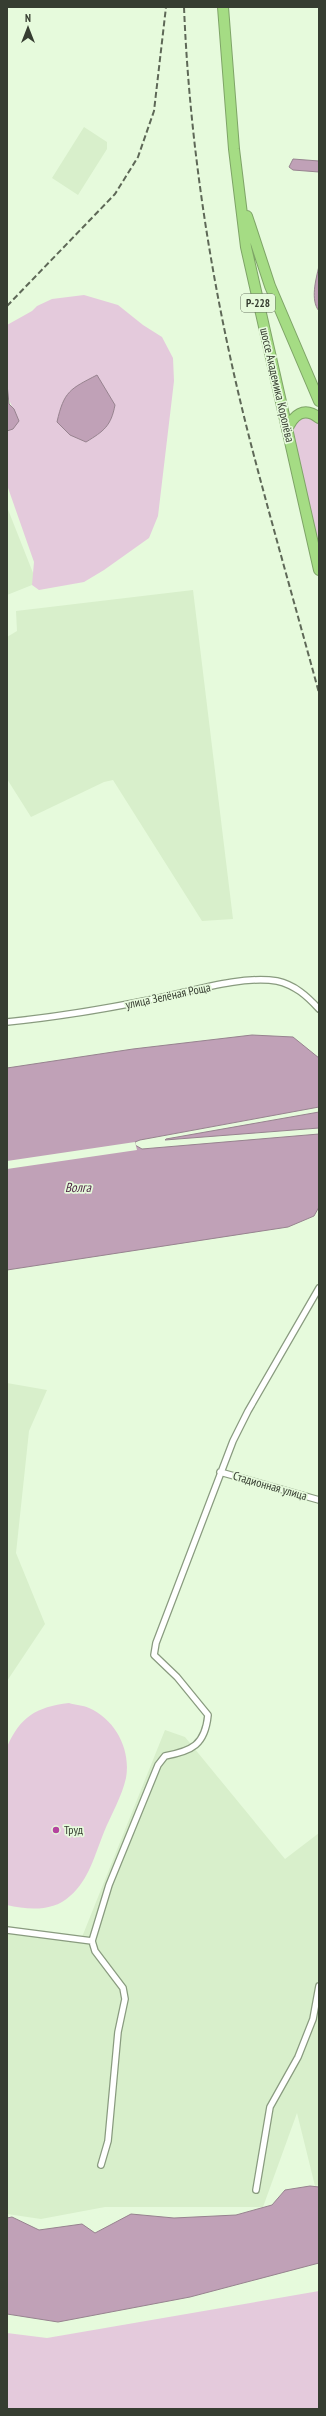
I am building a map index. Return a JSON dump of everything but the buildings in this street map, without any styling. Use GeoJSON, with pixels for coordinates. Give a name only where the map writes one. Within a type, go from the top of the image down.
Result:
{"type":"FeatureCollection","features":[{"type":"Feature","properties":{"kind":"highway","name":"шоссе Академика Королёва"},"geometry":{"type":"LineString","coordinates":[[223,7],[237,175],[246,247],[319,570]]}},
{"type":"Feature","properties":{"kind":"highway","name":"шоссе Академика Королёва"},"geometry":{"type":"LineString","coordinates":[[237,175],[260,259],[319,401]]}},
{"type":"Feature","properties":{"kind":"highway"},"geometry":{"type":"LineString","coordinates":[[287,430],[296,415],[305,412],[313,413],[319,418]]}},
{"type":"Feature","properties":{"kind":"street","name":"улица Зелёная Роща"},"geometry":{"type":"LineString","coordinates":[[7,1022],[97,1011],[225,985],[255,981],[276,981],[291,985],[307,996],[319,1009]]}},
{"type":"Feature","properties":{"kind":"street"},"geometry":{"type":"LineString","coordinates":[[101,2165],[108,2141],[118,2032],[125,1999],[123,1988],[95,1951],[92,1941],[109,1884],[158,1765],[164,1756],[187,1752],[206,1733],[208,1716],[176,1677],[154,1655],[156,1643],[220,1472],[248,1411],[319,1288]]}},
{"type":"Feature","properties":{"kind":"street","name":"Стадионная улица"},"geometry":{"type":"LineString","coordinates":[[220,1472],[319,1500]]}},
{"type":"Feature","properties":{"kind":"street"},"geometry":{"type":"LineString","coordinates":[[7,1930],[92,1941]]}},
{"type":"Feature","properties":{"kind":"street"},"geometry":{"type":"LineString","coordinates":[[256,2190],[270,2107],[298,2057],[313,2019],[319,1986]]}},
{"type":"Feature","properties":{"kind":"shaded area"},"geometry":{"type":"Polygon","coordinates":[[[84,127],[107,142],[107,149],[78,195],[52,178],[84,127]]]}},
{"type":"Feature","properties":{"kind":"shaded area"},"geometry":{"type":"Polygon","coordinates":[[[84,295],[118,305],[143,325],[162,337],[173,358],[174,381],[158,516],[149,538],[104,570],[84,582],[39,590],[32,585],[34,562],[7,485],[7,431],[13,429],[14,409],[10,402],[7,382],[7,325],[32,311],[37,306],[52,299],[84,295]]]}},
{"type":"Feature","properties":{"kind":"shaded area"},"geometry":{"type":"Polygon","coordinates":[[[309,417],[319,423],[319,546],[293,431],[298,421],[309,417]]]}},
{"type":"Feature","properties":{"kind":"shaded area"},"geometry":{"type":"Polygon","coordinates":[[[7,507],[37,583],[7,595],[7,507]]]}},
{"type":"Feature","properties":{"kind":"shaded area"},"geometry":{"type":"Polygon","coordinates":[[[193,590],[233,919],[202,921],[113,780],[104,782],[31,817],[7,779],[7,637],[17,631],[16,611],[193,590]]]}},
{"type":"Feature","properties":{"kind":"shaded area"},"geometry":{"type":"Polygon","coordinates":[[[7,1383],[47,1390],[29,1431],[16,1553],[45,1624],[7,1681],[7,1383]]]}},
{"type":"Feature","properties":{"kind":"shaded area","name":"Труд"},"geometry":{"type":"Polygon","coordinates":[[[69,1703],[87,1707],[99,1713],[114,1728],[120,1737],[126,1757],[127,1767],[124,1785],[87,1875],[77,1890],[63,1901],[48,1907],[32,1909],[7,1905],[7,1747],[18,1728],[30,1715],[47,1707],[69,1703]]]}},
{"type":"Feature","properties":{"kind":"shaded area"},"geometry":{"type":"Polygon","coordinates":[[[165,1730],[185,1737],[285,1859],[319,1833],[319,2185],[315,2186],[297,2113],[263,2207],[105,2207],[41,2219],[7,2214],[7,1926],[82,1937],[165,1730]]]}},
{"type":"Feature","properties":{"kind":"shaded area"},"geometry":{"type":"Polygon","coordinates":[[[319,2291],[319,2409],[7,2409],[7,2333],[47,2338],[319,2291]]]}},
{"type":"Feature","properties":{"kind":"water"},"geometry":{"type":"Polygon","coordinates":[[[293,159],[319,161],[319,172],[293,170],[289,167],[293,159]]]}},
{"type":"Feature","properties":{"kind":"water"},"geometry":{"type":"Polygon","coordinates":[[[319,266],[319,311],[316,306],[314,295],[319,266]]]}},
{"type":"Feature","properties":{"kind":"water"},"geometry":{"type":"Polygon","coordinates":[[[97,375],[115,405],[109,423],[106,427],[98,435],[86,442],[70,435],[57,422],[62,404],[70,392],[80,384],[97,375]]]}},
{"type":"Feature","properties":{"kind":"water"},"geometry":{"type":"Polygon","coordinates":[[[7,384],[9,404],[14,409],[19,421],[13,429],[7,431],[7,384]]]}},
{"type":"Feature","properties":{"kind":"water","name":"Волга"},"geometry":{"type":"Polygon","coordinates":[[[252,1035],[293,1037],[319,1058],[319,1107],[140,1140],[135,1142],[135,1145],[142,1149],[319,1134],[319,1207],[314,1216],[288,1227],[7,1270],[7,1068],[133,1049],[252,1035]]]}},
{"type":"Feature","properties":{"kind":"water"},"geometry":{"type":"Polygon","coordinates":[[[319,1112],[319,1128],[165,1140],[166,1139],[319,1112]]]}},
{"type":"Feature","properties":{"kind":"water"},"geometry":{"type":"Polygon","coordinates":[[[310,2186],[319,2187],[319,2263],[190,2297],[58,2322],[7,2314],[7,2218],[12,2217],[39,2230],[82,2224],[95,2233],[131,2214],[174,2218],[236,2215],[272,2205],[285,2190],[310,2186]]]}},
{"type":"Feature","properties":{"kind":"pier"},"geometry":{"type":"Polygon","coordinates":[[[135,1142],[137,1150],[7,1169],[7,1161],[135,1142]]]}},
{"type":"Feature","properties":{"kind":"railway"},"geometry":{"type":"LineString","coordinates":[[7,306],[115,194],[138,157],[154,111],[166,7]]}},
{"type":"Feature","properties":{"kind":"railway"},"geometry":{"type":"LineString","coordinates":[[184,7],[187,63],[198,175],[216,287],[239,397],[319,693]]}},
{"type":"Feature","properties":{"kind":"place","name":"Труд"},"geometry":{"type":"Point","coordinates":[56,1830]}}]}
